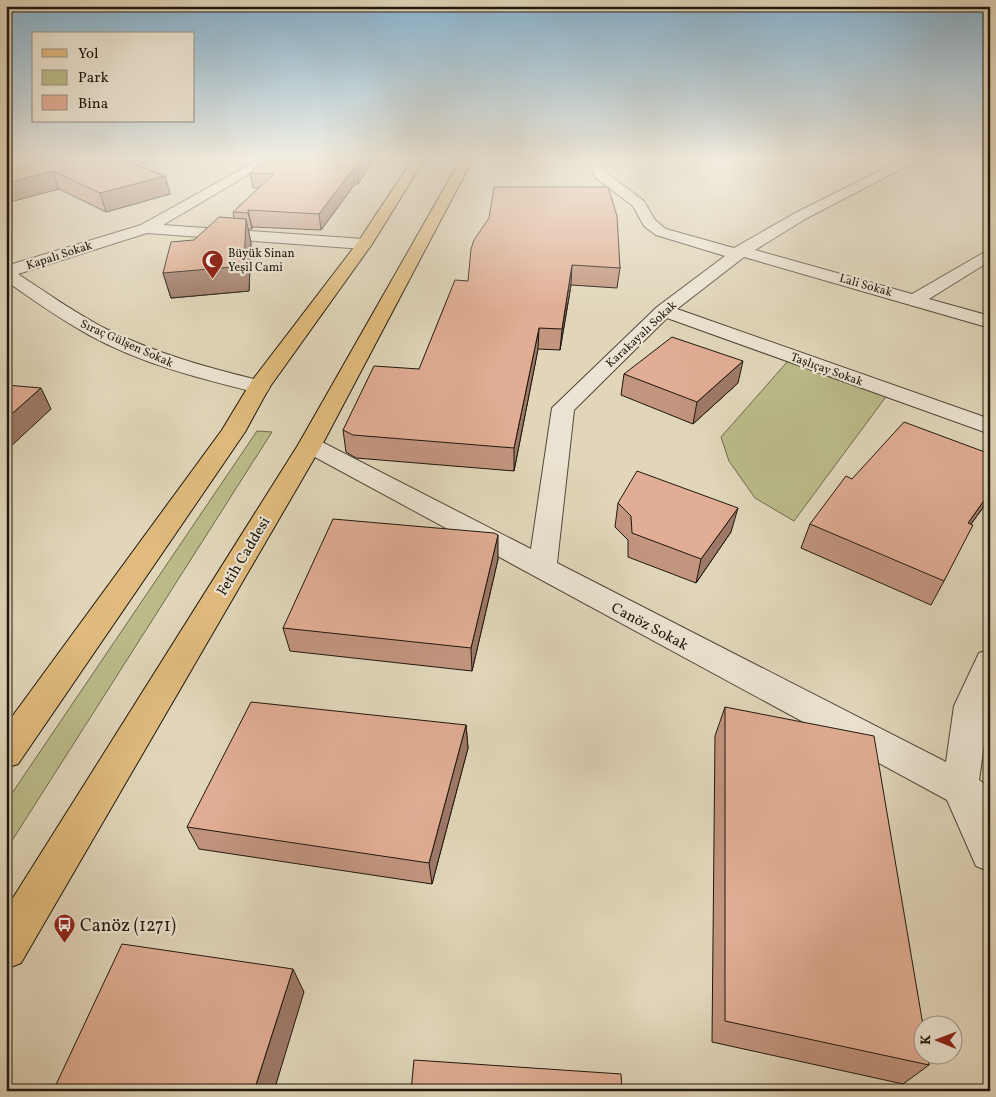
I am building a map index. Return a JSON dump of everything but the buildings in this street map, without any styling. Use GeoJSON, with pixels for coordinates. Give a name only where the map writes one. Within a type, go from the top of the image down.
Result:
{"type":"FeatureCollection","features":[{"type":"Feature","properties":{"kind":"main road"},"geometry":{"type":"LineString","coordinates":[[6,753],[233,432],[259,387],[364,244],[387,208]]}},
{"type":"Feature","properties":{"kind":"main road","name":"Fetih Caddesi"},"geometry":{"type":"LineString","coordinates":[[6,948],[310,445],[440,208]]}},
{"type":"Feature","properties":{"kind":"street","name":"Kapalı Sokak"},"geometry":{"type":"LineString","coordinates":[[6,273],[146,228],[181,208]]}},
{"type":"Feature","properties":{"kind":"street","name":"Lali Sokak"},"geometry":{"type":"LineString","coordinates":[[641,208],[649,223],[661,232],[916,299],[990,322]]}},
{"type":"Feature","properties":{"kind":"street","name":"Karakayalı Sokak"},"geometry":{"type":"LineString","coordinates":[[542,569],[563,408],[664,311],[739,252],[816,208]]}},
{"type":"Feature","properties":{"kind":"street"},"geometry":{"type":"LineString","coordinates":[[146,228],[364,244]]}},
{"type":"Feature","properties":{"kind":"street"},"geometry":{"type":"LineString","coordinates":[[916,299],[990,254]]}},
{"type":"Feature","properties":{"kind":"street","name":"Sıraç Gülşen Sokak"},"geometry":{"type":"LineString","coordinates":[[6,273],[76,320],[138,351],[207,375],[259,387]]}},
{"type":"Feature","properties":{"kind":"street","name":"Taşlıçay Sokak"},"geometry":{"type":"LineString","coordinates":[[664,311],[990,427]]}},
{"type":"Feature","properties":{"kind":"street","name":"Canöz Sokak"},"geometry":{"type":"LineString","coordinates":[[310,445],[975,798]]}},
{"type":"Feature","properties":{"kind":"street"},"geometry":{"type":"LineString","coordinates":[[990,662],[971,706],[975,798],[990,854]]}},
{"type":"Feature","properties":{"kind":"green space"},"geometry":{"type":"Polygon","coordinates":[[[788,361],[888,394],[794,521],[755,498],[729,461],[721,437],[788,361]]]}},
{"type":"Feature","properties":{"kind":"green space"},"geometry":{"type":"Polygon","coordinates":[[[257,431],[272,432],[6,850],[6,802],[257,431]]]}},
{"type":"Feature","properties":{"kind":"place","name":"Büyük Sinan Yeşil Cami"},"geometry":{"type":"Point","coordinates":[212,279]}},
{"type":"Feature","properties":{"kind":"place","name":"Canöz (1271)"},"geometry":{"type":"Point","coordinates":[64,944]}}]}
